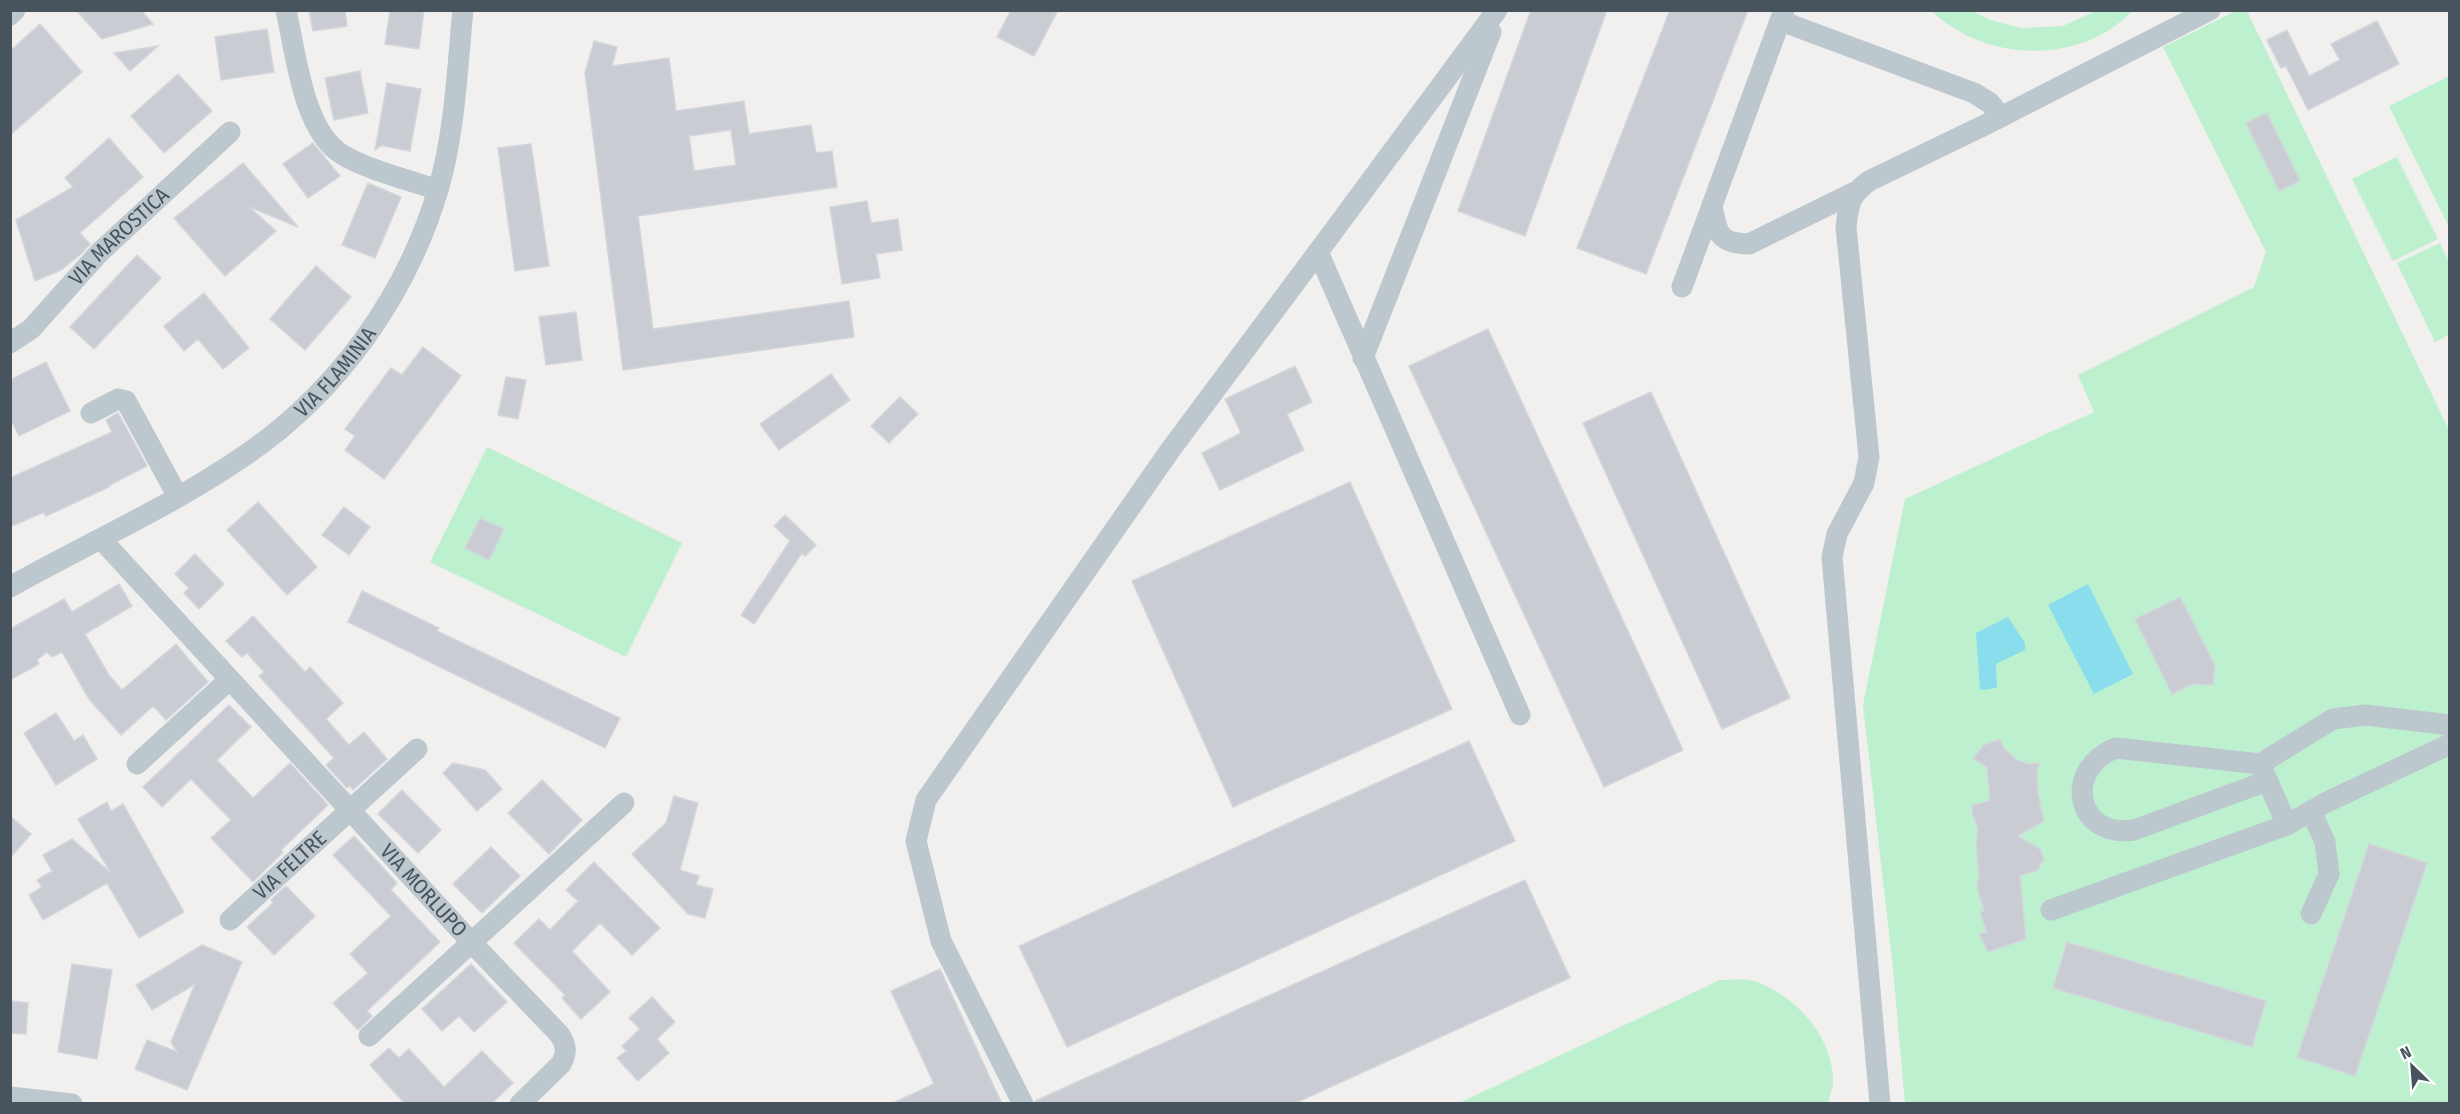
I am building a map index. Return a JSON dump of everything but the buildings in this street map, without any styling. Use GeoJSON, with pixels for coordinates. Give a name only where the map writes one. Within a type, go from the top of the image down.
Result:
{"type":"FeatureCollection","features":[{"type":"Feature","properties":{"kind":"street"},"geometry":{"type":"LineString","coordinates":[[10,15],[15,10]]}},
{"type":"Feature","properties":{"kind":"street"},"geometry":{"type":"LineString","coordinates":[[286,10],[307,103],[325,141],[353,160],[438,190]]}},
{"type":"Feature","properties":{"kind":"street","name":"VIA FLAMINIA"},"geometry":{"type":"LineString","coordinates":[[10,586],[178,497],[237,461],[276,432],[315,397],[354,354],[380,316],[402,277],[418,244],[438,190],[448,140],[463,10]]}},
{"type":"Feature","properties":{"kind":"street"},"geometry":{"type":"LineString","coordinates":[[1023,1104],[941,941],[916,841],[926,800],[1171,449],[1498,10]]}},
{"type":"Feature","properties":{"kind":"street"},"geometry":{"type":"LineString","coordinates":[[1363,358],[1498,10]]}},
{"type":"Feature","properties":{"kind":"street"},"geometry":{"type":"LineString","coordinates":[[1712,205],[1716,228],[1722,238],[1732,244],[1749,244],[1855,192],[1869,181],[2001,117],[2210,10]]}},
{"type":"Feature","properties":{"kind":"street"},"geometry":{"type":"LineString","coordinates":[[1682,286],[1783,16],[1974,93],[1990,103],[2001,117]]}},
{"type":"Feature","properties":{"kind":"street"},"geometry":{"type":"LineString","coordinates":[[1428,105],[1454,125]]}},
{"type":"Feature","properties":{"kind":"street","name":"VIA MAROSTICA"},"geometry":{"type":"LineString","coordinates":[[10,343],[38,322],[99,253],[230,132]]}},
{"type":"Feature","properties":{"kind":"street"},"geometry":{"type":"LineString","coordinates":[[1855,192],[1850,202],[1846,227],[1869,457],[1864,483],[1837,534],[1832,558],[1880,1104]]}},
{"type":"Feature","properties":{"kind":"street"},"geometry":{"type":"LineString","coordinates":[[1318,252],[1520,715]]}},
{"type":"Feature","properties":{"kind":"street"},"geometry":{"type":"LineString","coordinates":[[91,413],[118,399],[126,401],[178,497]]}},
{"type":"Feature","properties":{"kind":"street","name":"VIA MORLUPO"},"geometry":{"type":"LineString","coordinates":[[101,539],[349,811],[564,1041],[565,1057],[561,1064],[520,1104]]}},
{"type":"Feature","properties":{"kind":"street"},"geometry":{"type":"LineString","coordinates":[[137,764],[229,680]]}},
{"type":"Feature","properties":{"kind":"street"},"geometry":{"type":"LineString","coordinates":[[2264,772],[2115,748],[2104,753],[2087,771],[2082,783],[2082,803],[2096,822],[2104,828],[2121,832],[2134,830],[2264,772],[2332,719],[2366,715],[2450,725]]}},
{"type":"Feature","properties":{"kind":"street"},"geometry":{"type":"LineString","coordinates":[[2051,910],[2287,825],[2311,811],[2450,744]]}},
{"type":"Feature","properties":{"kind":"street","name":"VIA FELTRE"},"geometry":{"type":"LineString","coordinates":[[230,920],[417,749]]}},
{"type":"Feature","properties":{"kind":"street"},"geometry":{"type":"LineString","coordinates":[[2264,772],[2287,825]]}},
{"type":"Feature","properties":{"kind":"street"},"geometry":{"type":"LineString","coordinates":[[369,1035],[472,944],[624,803]]}},
{"type":"Feature","properties":{"kind":"street"},"geometry":{"type":"LineString","coordinates":[[2311,811],[2325,842],[2328,874],[2311,914]]}},
{"type":"Feature","properties":{"kind":"street"},"geometry":{"type":"LineString","coordinates":[[10,1097],[72,1104]]}},
{"type":"Feature","properties":{"kind":"green space"},"geometry":{"type":"Polygon","coordinates":[[[1932,11],[1971,11],[1991,20],[2021,28],[2063,26],[2096,11],[2132,11],[2111,29],[2087,41],[2060,49],[2032,51],[2005,48],[1978,40],[1953,28],[1932,11]]]}},
{"type":"Feature","properties":{"kind":"green space"},"geometry":{"type":"Polygon","coordinates":[[[2236,11],[2247,11],[2449,430],[2449,1103],[1905,1103],[1893,969],[1863,705],[1905,499],[2094,412],[2078,375],[2254,287],[2266,252],[2163,47],[2236,11]]]}},
{"type":"Feature","properties":{"kind":"green space"},"geometry":{"type":"Polygon","coordinates":[[[2449,76],[2449,227],[2389,106],[2449,76]]]}},
{"type":"Feature","properties":{"kind":"green space"},"geometry":{"type":"Polygon","coordinates":[[[2397,157],[2438,239],[2393,261],[2352,179],[2397,157]]]}},
{"type":"Feature","properties":{"kind":"green space"},"geometry":{"type":"Polygon","coordinates":[[[2440,243],[2449,262],[2449,335],[2435,342],[2397,263],[2440,243]]]}},
{"type":"Feature","properties":{"kind":"green space"},"geometry":{"type":"Polygon","coordinates":[[[487,447],[682,543],[626,657],[430,562],[487,447]],[[480,518],[465,548],[488,560],[504,529],[480,518]]]}},
{"type":"Feature","properties":{"kind":"green space"},"geometry":{"type":"Polygon","coordinates":[[[1720,980],[1757,982],[1772,989],[1799,1008],[1820,1034],[1827,1049],[1833,1084],[1828,1103],[1459,1103],[1720,980]]]}},
{"type":"Feature","properties":{"kind":"water"},"geometry":{"type":"Polygon","coordinates":[[[2088,584],[2133,674],[2094,694],[2048,605],[2088,584]]]}},
{"type":"Feature","properties":{"kind":"water"},"geometry":{"type":"Polygon","coordinates":[[[2008,617],[2025,643],[2025,650],[1996,664],[1997,688],[1980,690],[1976,633],[2008,617]]]}}]}
